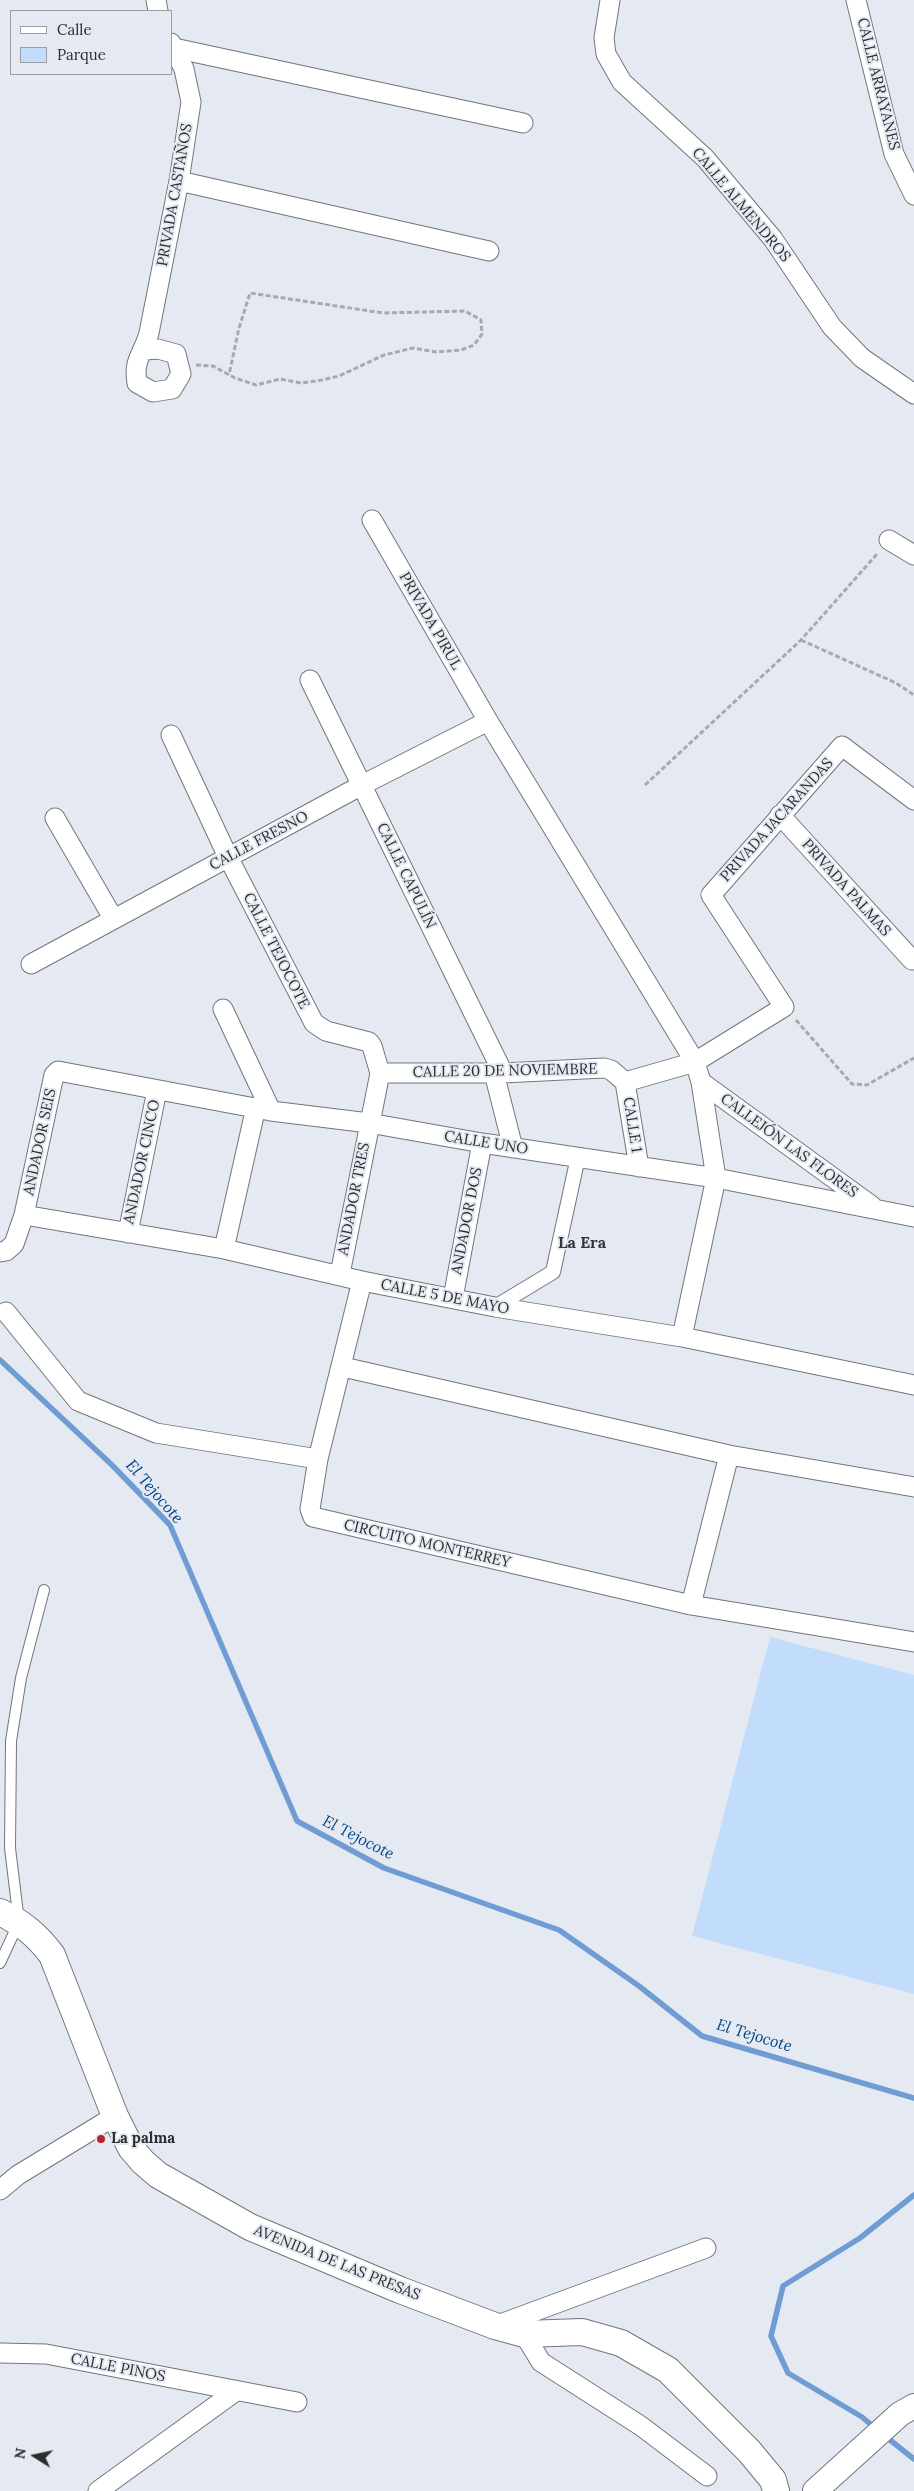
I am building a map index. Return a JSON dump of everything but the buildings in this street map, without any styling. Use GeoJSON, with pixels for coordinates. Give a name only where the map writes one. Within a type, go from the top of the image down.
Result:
{"type":"FeatureCollection","features":[{"type":"Feature","properties":{"kind":"main road","name":"AVENIDA DE LAS PRESAS"},"geometry":{"type":"LineString","coordinates":[[9,1917],[38,1937],[52,1955],[115,2116],[131,2148],[142,2162],[158,2174],[250,2227],[400,2290],[495,2326],[524,2334],[582,2332],[621,2343],[668,2370],[749,2451],[773,2480],[776,2491]]}},
{"type":"Feature","properties":{"kind":"street","name":"CALLE ALMENDROS"},"geometry":{"type":"LineString","coordinates":[[610,0],[604,38],[606,54],[622,82],[705,158],[773,238],[832,327],[862,358],[914,394]]}},
{"type":"Feature","properties":{"kind":"street","name":"CALLE ARRAYANES"},"geometry":{"type":"LineString","coordinates":[[856,0],[894,154],[914,195]]}},
{"type":"Feature","properties":{"kind":"street"},"geometry":{"type":"LineString","coordinates":[[173,46],[523,123]]}},
{"type":"Feature","properties":{"kind":"street","name":"PRIVADA CASTAÑOS"},"geometry":{"type":"LineString","coordinates":[[173,46],[184,69],[191,102],[180,181],[145,350],[134,368],[137,383],[153,392],[172,389],[181,374],[178,363]]}},
{"type":"Feature","properties":{"kind":"street"},"geometry":{"type":"LineString","coordinates":[[180,181],[489,251]]}},
{"type":"Feature","properties":{"kind":"street"},"geometry":{"type":"LineString","coordinates":[[145,350],[158,349],[176,354],[178,363]]}},
{"type":"Feature","properties":{"kind":"street","name":"PRIVADA PIRUL"},"geometry":{"type":"LineString","coordinates":[[372,520],[488,721]]}},
{"type":"Feature","properties":{"kind":"street"},"geometry":{"type":"LineString","coordinates":[[889,540],[914,555]]}},
{"type":"Feature","properties":{"kind":"street","name":"CALLE CAPULÍN"},"geometry":{"type":"LineString","coordinates":[[310,680],[362,785],[498,1073],[513,1148]]}},
{"type":"Feature","properties":{"kind":"street"},"geometry":{"type":"LineString","coordinates":[[488,721],[695,1062],[701,1082],[716,1178],[682,1337]]}},
{"type":"Feature","properties":{"kind":"street","name":"CALLE FRESNO"},"geometry":{"type":"LineString","coordinates":[[32,964],[113,918],[362,785],[488,721]]}},
{"type":"Feature","properties":{"kind":"street"},"geometry":{"type":"LineString","coordinates":[[171,734],[228,857]]}},
{"type":"Feature","properties":{"kind":"street","name":"PRIVADA JACARANDAS"},"geometry":{"type":"LineString","coordinates":[[784,1007],[711,894],[842,746],[914,800]]}},
{"type":"Feature","properties":{"kind":"street","name":"PRIVADA PALMAS"},"geometry":{"type":"LineString","coordinates":[[780,816],[912,960]]}},
{"type":"Feature","properties":{"kind":"street"},"geometry":{"type":"LineString","coordinates":[[56,818],[113,918]]}},
{"type":"Feature","properties":{"kind":"street","name":"CALLE TEJOCOTE"},"geometry":{"type":"LineString","coordinates":[[228,857],[314,1024],[326,1031],[369,1042],[372,1046],[380,1073],[369,1123]]}},
{"type":"Feature","properties":{"kind":"street"},"geometry":{"type":"LineString","coordinates":[[625,1082],[695,1062],[784,1007]]}},
{"type":"Feature","properties":{"kind":"street"},"geometry":{"type":"LineString","coordinates":[[223,1009],[263,1109],[224,1249]]}},
{"type":"Feature","properties":{"kind":"street","name":"CALLE 20 DE NOVIEMBRE"},"geometry":{"type":"LineString","coordinates":[[380,1073],[498,1073],[604,1068],[611,1070],[625,1082]]}},
{"type":"Feature","properties":{"kind":"street","name":"CALLE UNO"},"geometry":{"type":"LineString","coordinates":[[58,1071],[263,1109],[369,1123],[513,1148],[716,1178],[914,1217]]}},
{"type":"Feature","properties":{"kind":"street","name":"ANDADOR SEIS"},"geometry":{"type":"LineString","coordinates":[[24,1215],[54,1075],[58,1071]]}},
{"type":"Feature","properties":{"kind":"street","name":"CALLE 1"},"geometry":{"type":"LineString","coordinates":[[625,1082],[639,1167]]}},
{"type":"Feature","properties":{"kind":"street","name":"CALLEJÓN LAS FLORES"},"geometry":{"type":"LineString","coordinates":[[701,1082],[878,1210]]}},
{"type":"Feature","properties":{"kind":"street","name":"ANDADOR CINCO"},"geometry":{"type":"LineString","coordinates":[[128,1233],[157,1090]]}},
{"type":"Feature","properties":{"kind":"street","name":"ANDADOR TRES"},"geometry":{"type":"LineString","coordinates":[[340,1274],[369,1123]]}},
{"type":"Feature","properties":{"kind":"street","name":"ANDADOR DOS"},"geometry":{"type":"LineString","coordinates":[[453,1298],[482,1143]]}},
{"type":"Feature","properties":{"kind":"street"},"geometry":{"type":"LineString","coordinates":[[495,1307],[553,1272],[578,1157]]}},
{"type":"Feature","properties":{"kind":"street"},"geometry":{"type":"LineString","coordinates":[[0,1252],[6,1251],[14,1244],[24,1215]]}},
{"type":"Feature","properties":{"kind":"street","name":"CALLE 5 DE MAYO"},"geometry":{"type":"LineString","coordinates":[[24,1215],[224,1249],[340,1274],[362,1281],[495,1307],[682,1337],[914,1385]]}},
{"type":"Feature","properties":{"kind":"street","name":"CIRCUITO MONTERREY"},"geometry":{"type":"LineString","coordinates":[[362,1281],[318,1459],[310,1509],[313,1517],[691,1605],[914,1642]]}},
{"type":"Feature","properties":{"kind":"street"},"geometry":{"type":"LineString","coordinates":[[6,1312],[78,1401],[156,1433],[318,1459]]}},
{"type":"Feature","properties":{"kind":"street"},"geometry":{"type":"LineString","coordinates":[[342,1367],[729,1455],[914,1487]]}},
{"type":"Feature","properties":{"kind":"street"},"geometry":{"type":"LineString","coordinates":[[691,1605],[729,1455]]}},
{"type":"Feature","properties":{"kind":"street"},"geometry":{"type":"LineString","coordinates":[[0,2190],[18,2174],[115,2116]]}},
{"type":"Feature","properties":{"kind":"street"},"geometry":{"type":"LineString","coordinates":[[495,2326],[706,2248]]}},
{"type":"Feature","properties":{"kind":"street"},"geometry":{"type":"LineString","coordinates":[[524,2334],[541,2362],[641,2426],[707,2476]]}},
{"type":"Feature","properties":{"kind":"street","name":"CALLE PINOS"},"geometry":{"type":"LineString","coordinates":[[0,2353],[46,2354],[297,2402]]}},
{"type":"Feature","properties":{"kind":"street"},"geometry":{"type":"LineString","coordinates":[[98,2491],[236,2391]]}},
{"type":"Feature","properties":{"kind":"street"},"geometry":{"type":"LineString","coordinates":[[819,2488],[907,2410]]}},
{"type":"Feature","properties":{"kind":"lane"},"geometry":{"type":"LineString","coordinates":[[0,1963],[9,1917],[12,1741],[21,1678],[44,1590]]}},
{"type":"Feature","properties":{"kind":"path"},"geometry":{"type":"LineString","coordinates":[[178,363],[213,366],[229,375],[256,385],[280,379],[301,383],[338,376],[384,355],[413,348],[436,352],[461,350],[474,345],[482,334],[481,320],[464,311],[383,313],[250,293],[239,328],[229,375]]}},
{"type":"Feature","properties":{"kind":"path"},"geometry":{"type":"LineString","coordinates":[[646,784],[801,640],[889,540]]}},
{"type":"Feature","properties":{"kind":"path"},"geometry":{"type":"LineString","coordinates":[[801,640],[896,683],[914,695]]}},
{"type":"Feature","properties":{"kind":"path"},"geometry":{"type":"LineString","coordinates":[[784,1007],[852,1084],[867,1085],[914,1058]]}},
{"type":"Feature","properties":{"kind":"green space"},"geometry":{"type":"Polygon","coordinates":[[[770,1637],[914,1675],[914,1994],[692,1936],[770,1637]]]}},
{"type":"Feature","properties":{"kind":"waterway","name":"El Tejocote"},"geometry":{"type":"LineString","coordinates":[[0,1360],[112,1465],[170,1525],[297,1821],[384,1868],[559,1930],[639,1986],[702,2036],[914,2098]]}},
{"type":"Feature","properties":{"kind":"waterway","name":"El Tejocote"},"geometry":{"type":"LineString","coordinates":[[875,2428],[862,2417],[788,2373],[771,2336],[783,2286],[860,2238],[914,2195]]}},
{"type":"Feature","properties":{"kind":"waterway","name":"El Tejocote"},"geometry":{"type":"LineString","coordinates":[[885,2436],[914,2459]]}},
{"type":"Feature","properties":{"kind":"place","name":"La palma"},"geometry":{"type":"Point","coordinates":[101,2139]}},
{"type":"Feature","properties":{"kind":"district","name":"La Era"},"geometry":{"type":"Point","coordinates":[582,1243]}}]}
